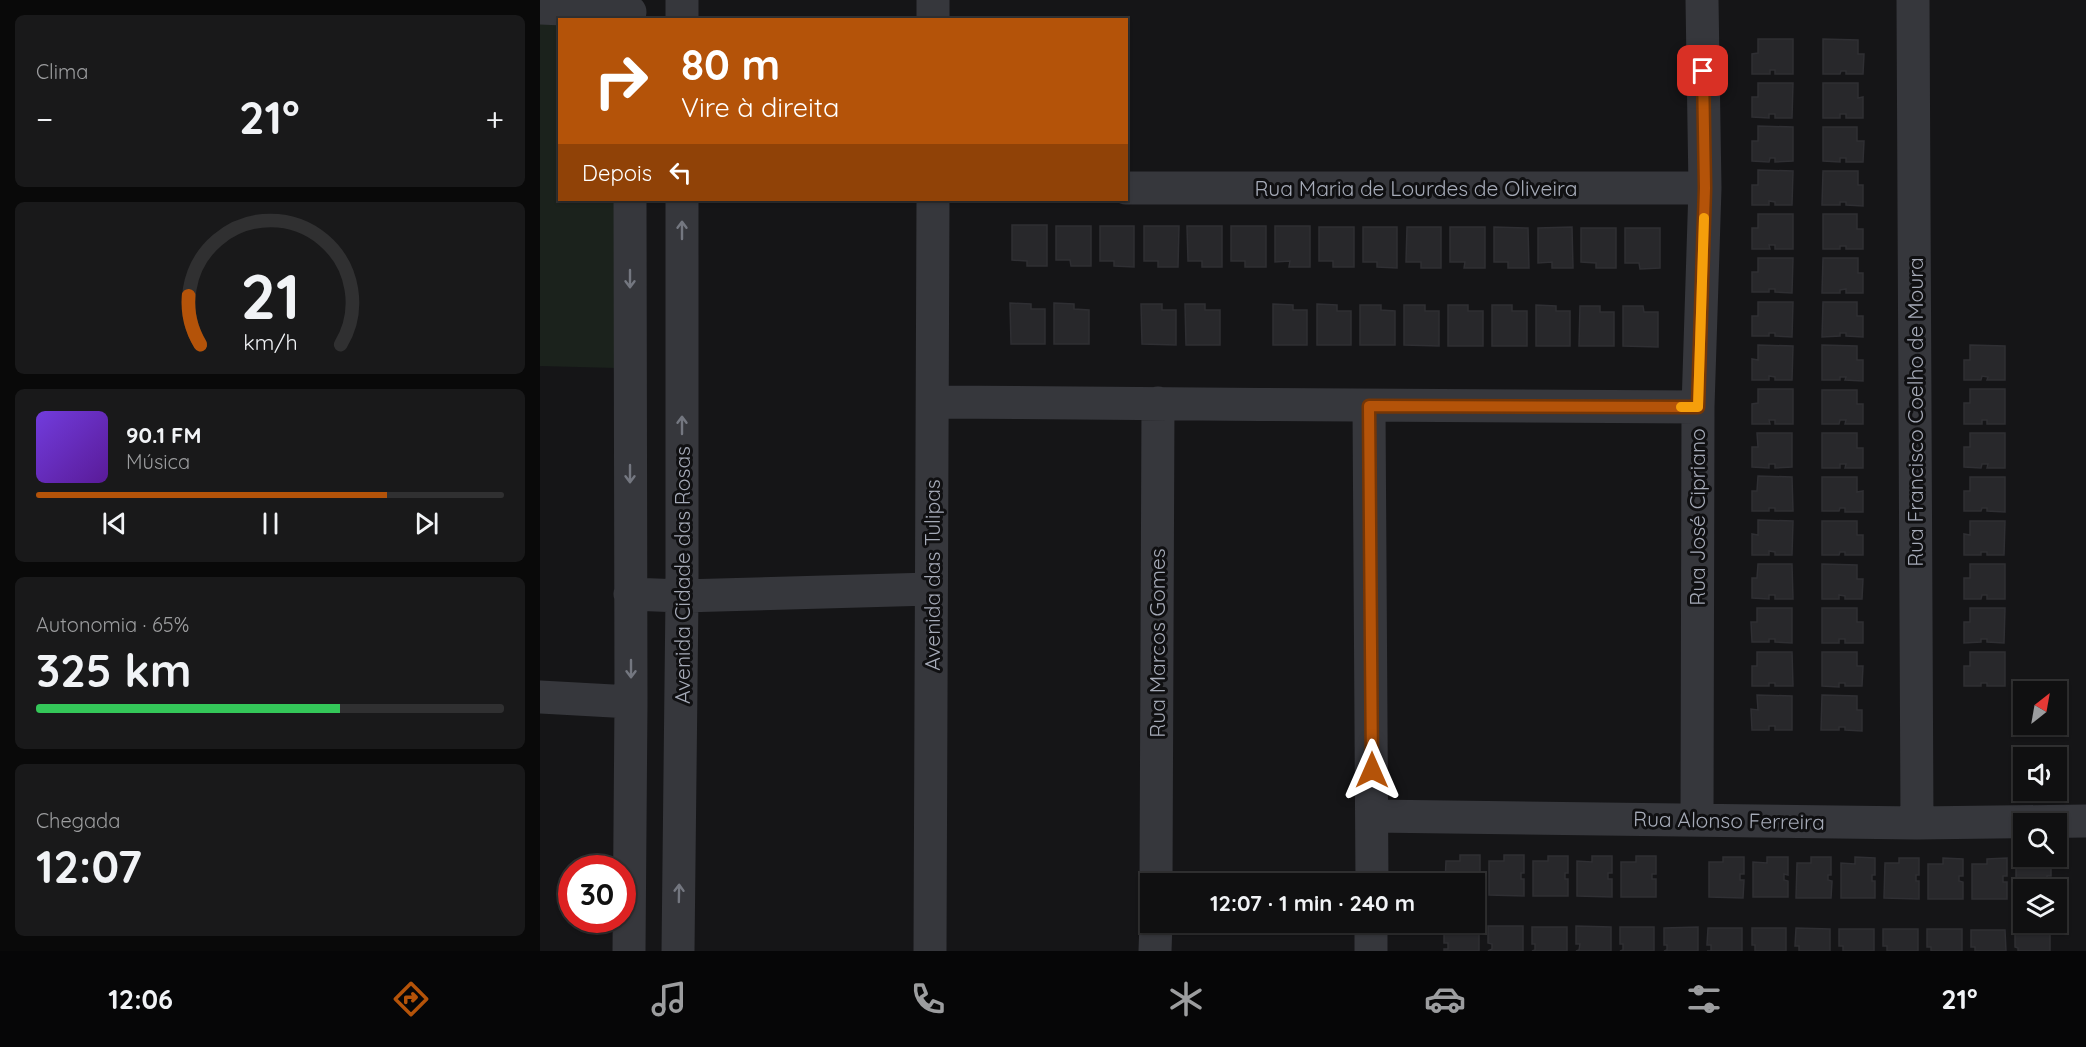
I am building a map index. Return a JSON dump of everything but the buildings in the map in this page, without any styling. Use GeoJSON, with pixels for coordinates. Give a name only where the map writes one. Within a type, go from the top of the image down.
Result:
{"type":"FeatureCollection","features":[{"type":"Feature","properties":{"kind":"street"},"geometry":{"type":"LineString","coordinates":[[682,0],[682,18]]}},
{"type":"Feature","properties":{"kind":"street"},"geometry":{"type":"LineString","coordinates":[[933,0],[933,18]]}},
{"type":"Feature","properties":{"kind":"street","name":"Rua José Cipriano"},"geometry":{"type":"LineString","coordinates":[[1697,819],[1698,407],[1705,188],[1702,0]]}},
{"type":"Feature","properties":{"kind":"street","name":"Rua Francisco Coelho de Moura"},"geometry":{"type":"LineString","coordinates":[[1913,0],[1917,823]]}},
{"type":"Feature","properties":{"kind":"street"},"geometry":{"type":"LineString","coordinates":[[540,8],[630,10]]}},
{"type":"Feature","properties":{"kind":"street","name":"Rua Maria de Lourdes de Oliveira"},"geometry":{"type":"LineString","coordinates":[[1128,188],[1705,188]]}},
{"type":"Feature","properties":{"kind":"street"},"geometry":{"type":"LineString","coordinates":[[629,951],[630,201]]}},
{"type":"Feature","properties":{"kind":"street","name":"Avenida Cidade das Rosas"},"geometry":{"type":"LineString","coordinates":[[678,951],[682,596],[682,201]]}},
{"type":"Feature","properties":{"kind":"street","name":"Avenida das Tulipas"},"geometry":{"type":"LineString","coordinates":[[930,951],[933,201]]}},
{"type":"Feature","properties":{"kind":"street"},"geometry":{"type":"LineString","coordinates":[[933,402],[1698,407]]}},
{"type":"Feature","properties":{"kind":"street","name":"Rua Marcos Gomes"},"geometry":{"type":"LineString","coordinates":[[1156,873],[1158,403]]}},
{"type":"Feature","properties":{"kind":"street"},"geometry":{"type":"LineString","coordinates":[[1369,406],[1372,873]]}},
{"type":"Feature","properties":{"kind":"street"},"geometry":{"type":"LineString","coordinates":[[630,594],[682,596],[931,589]]}},
{"type":"Feature","properties":{"kind":"street"},"geometry":{"type":"LineString","coordinates":[[540,697],[631,702]]}},
{"type":"Feature","properties":{"kind":"street","name":"Rua Alonso Ferreira"},"geometry":{"type":"LineString","coordinates":[[1372,816],[1917,823],[2086,821]]}},
{"type":"Feature","properties":{"kind":"street"},"geometry":{"type":"LineString","coordinates":[[1155,951],[1156,933]]}},
{"type":"Feature","properties":{"kind":"street"},"geometry":{"type":"LineString","coordinates":[[1371,933],[1371,951]]}},
{"type":"Feature","properties":{"kind":"shaded area"},"geometry":{"type":"Polygon","coordinates":[[[540,22],[558,23],[558,201],[617,201],[616,368],[540,366],[540,22]]]}},
{"type":"Feature","properties":{"kind":"slow traffic"},"geometry":{"type":"LineString","coordinates":[[1681,407],[1698,407],[1704,218]]}},
{"type":"Feature","properties":{"kind":"route"},"geometry":{"type":"LineString","coordinates":[[1372,770],[1369,406],[1698,407],[1705,188],[1703,71]]}}]}
